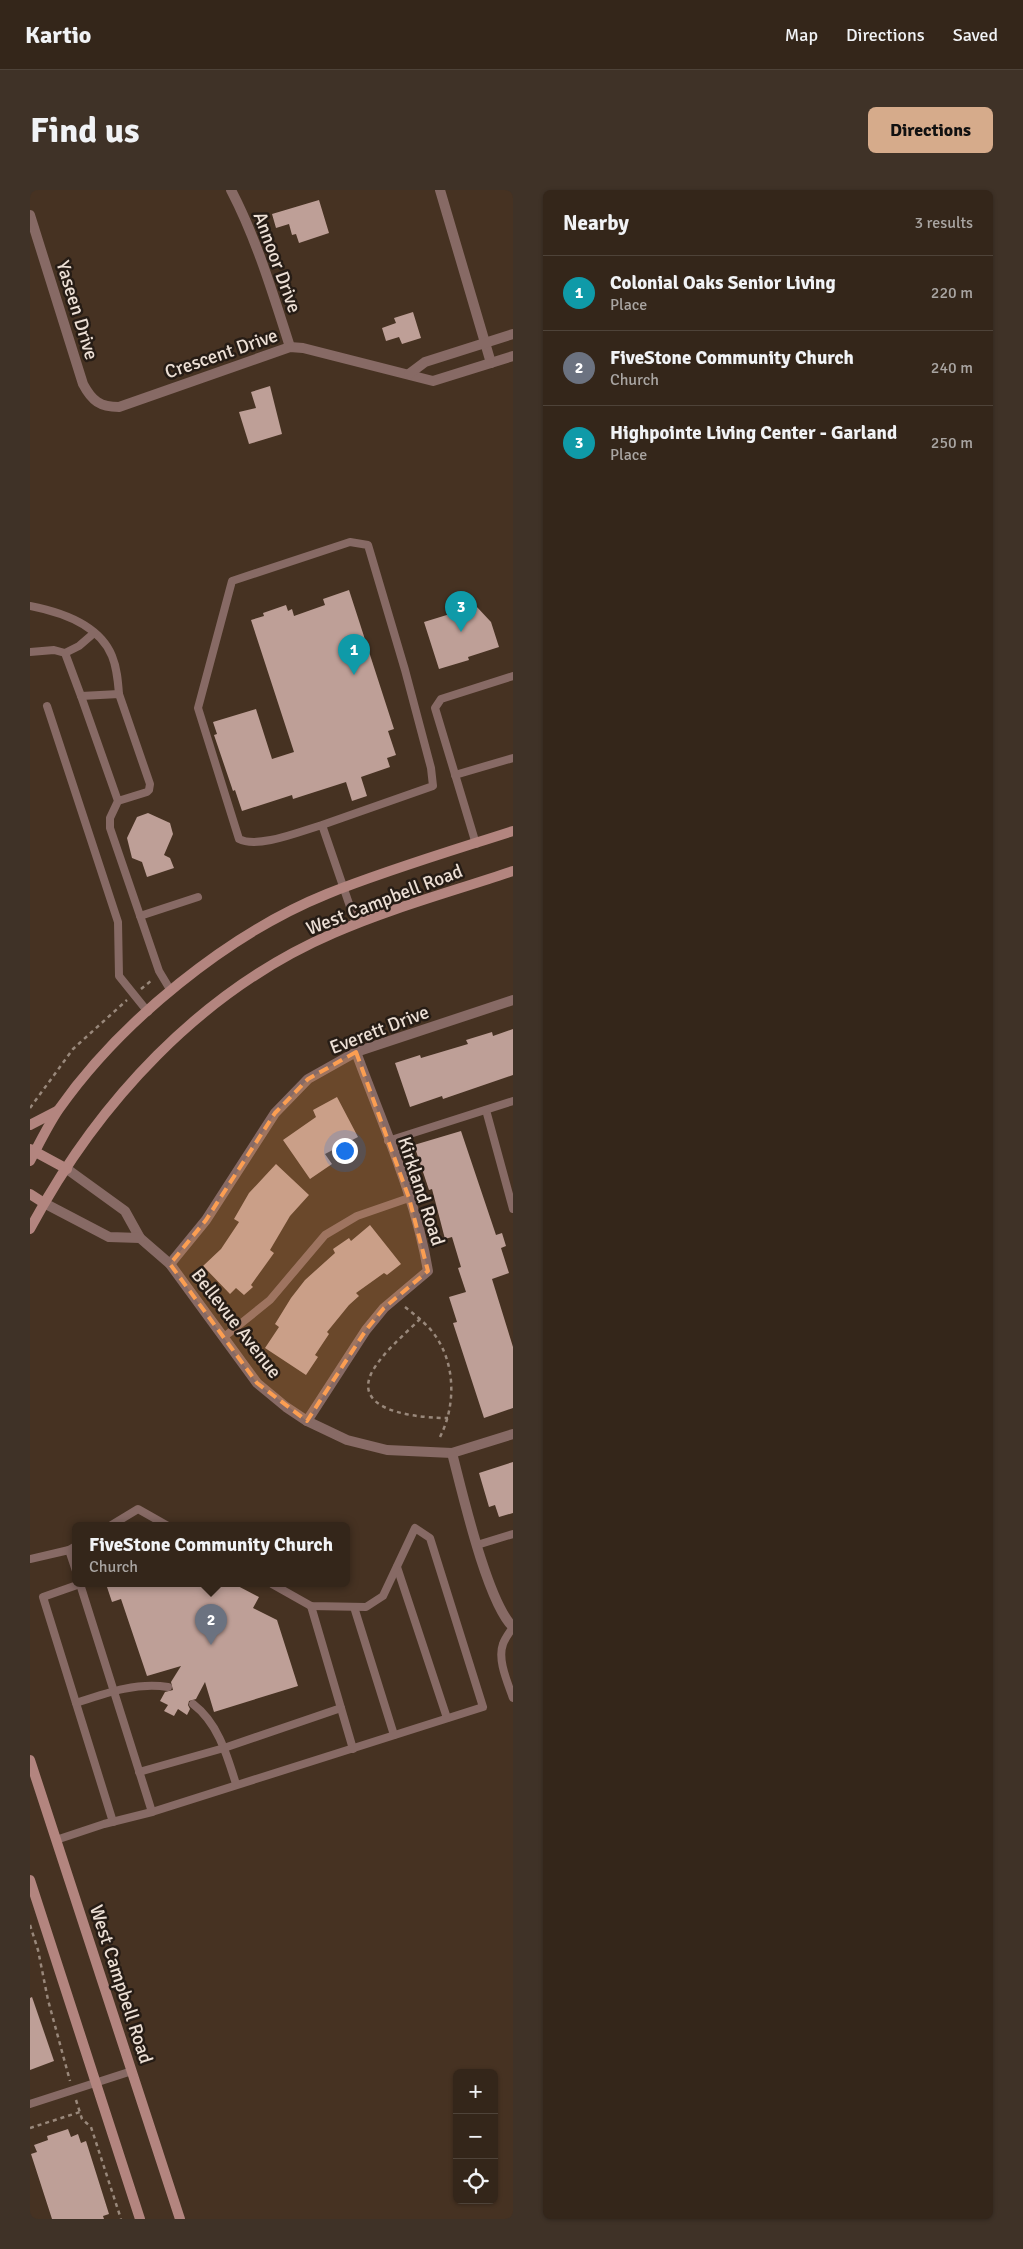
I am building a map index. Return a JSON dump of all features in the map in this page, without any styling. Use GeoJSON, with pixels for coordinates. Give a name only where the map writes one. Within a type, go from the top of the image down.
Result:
{"type":"FeatureCollection","features":[{"type":"Feature","properties":{"kind":"main road","name":"West Campbell Road"},"geometry":{"type":"LineString","coordinates":[[30,1162],[33,1150],[58,1110],[99,1058],[171,991],[231,946],[306,904],[345,888],[513,831]]}},
{"type":"Feature","properties":{"kind":"main road","name":"West Campbell Road"},"geometry":{"type":"LineString","coordinates":[[30,1230],[44,1204],[82,1146],[137,1077],[186,1027],[222,998],[270,966],[333,933],[513,871]]}},
{"type":"Feature","properties":{"kind":"main road"},"geometry":{"type":"LineString","coordinates":[[30,1125],[58,1110]]}},
{"type":"Feature","properties":{"kind":"main road"},"geometry":{"type":"LineString","coordinates":[[33,1150],[67,1169]]}},
{"type":"Feature","properties":{"kind":"main road"},"geometry":{"type":"LineString","coordinates":[[30,1194],[44,1204]]}},
{"type":"Feature","properties":{"kind":"main road","name":"West Campbell Road"},"geometry":{"type":"LineString","coordinates":[[30,1760],[180,2219]]}},
{"type":"Feature","properties":{"kind":"main road"},"geometry":{"type":"LineString","coordinates":[[30,1880],[140,2219]]}},
{"type":"Feature","properties":{"kind":"street","name":"Annoor Drive"},"geometry":{"type":"LineString","coordinates":[[231,190],[243,214],[266,274],[290,347]]}},
{"type":"Feature","properties":{"kind":"street"},"geometry":{"type":"LineString","coordinates":[[442,191],[491,363]]}},
{"type":"Feature","properties":{"kind":"street","name":"Yaseen Drive"},"geometry":{"type":"LineString","coordinates":[[30,215],[83,384],[91,398],[105,407]]}},
{"type":"Feature","properties":{"kind":"street"},"geometry":{"type":"LineString","coordinates":[[409,374],[425,362],[513,334]]}},
{"type":"Feature","properties":{"kind":"street","name":"Crescent Drive"},"geometry":{"type":"LineString","coordinates":[[105,407],[120,407],[290,347],[303,348],[409,374],[433,382],[513,356]]}},
{"type":"Feature","properties":{"kind":"street","name":"Everett Drive"},"geometry":{"type":"LineString","coordinates":[[170,1264],[206,1220],[275,1113],[308,1079],[356,1052],[513,1000]]}},
{"type":"Feature","properties":{"kind":"street","name":"Kirkland Road"},"geometry":{"type":"LineString","coordinates":[[307,1421],[366,1330],[384,1308],[428,1271],[423,1243],[409,1198],[356,1052]]}},
{"type":"Feature","properties":{"kind":"street","name":"Bellevue Avenue"},"geometry":{"type":"LineString","coordinates":[[67,1169],[125,1211],[140,1238],[170,1264],[257,1383],[286,1407],[307,1421],[347,1440],[387,1450],[452,1453],[513,1434]]}},
{"type":"Feature","properties":{"kind":"street"},"geometry":{"type":"LineString","coordinates":[[44,1204],[109,1237],[140,1238]]}},
{"type":"Feature","properties":{"kind":"street"},"geometry":{"type":"LineString","coordinates":[[452,1453],[488,1579],[506,1620],[513,1626]]}},
{"type":"Feature","properties":{"kind":"lane"},"geometry":{"type":"LineString","coordinates":[[350,542],[368,545],[405,670],[431,768],[433,786],[322,825],[266,840],[246,843],[239,839],[198,708],[232,581],[350,542]]}},
{"type":"Feature","properties":{"kind":"lane"},"geometry":{"type":"LineString","coordinates":[[30,606],[63,614],[103,640],[112,655],[119,694],[150,784],[150,790],[147,792],[118,801]]}},
{"type":"Feature","properties":{"kind":"lane"},"geometry":{"type":"LineString","coordinates":[[30,652],[54,650],[65,653],[79,646],[94,633]]}},
{"type":"Feature","properties":{"kind":"lane"},"geometry":{"type":"LineString","coordinates":[[65,653],[118,801],[110,818],[110,828],[159,971],[171,991]]}},
{"type":"Feature","properties":{"kind":"lane"},"geometry":{"type":"LineString","coordinates":[[476,844],[435,708],[441,700],[513,676]]}},
{"type":"Feature","properties":{"kind":"lane"},"geometry":{"type":"LineString","coordinates":[[80,696],[119,694]]}},
{"type":"Feature","properties":{"kind":"lane"},"geometry":{"type":"LineString","coordinates":[[47,706],[118,922],[119,976],[148,1012]]}},
{"type":"Feature","properties":{"kind":"lane"},"geometry":{"type":"LineString","coordinates":[[455,775],[513,758]]}},
{"type":"Feature","properties":{"kind":"lane"},"geometry":{"type":"LineString","coordinates":[[322,825],[356,924]]}},
{"type":"Feature","properties":{"kind":"lane"},"geometry":{"type":"LineString","coordinates":[[140,916],[198,897]]}},
{"type":"Feature","properties":{"kind":"lane"},"geometry":{"type":"LineString","coordinates":[[388,1141],[513,1101]]}},
{"type":"Feature","properties":{"kind":"lane"},"geometry":{"type":"LineString","coordinates":[[486,1110],[513,1208]]}},
{"type":"Feature","properties":{"kind":"lane"},"geometry":{"type":"LineString","coordinates":[[224,1337],[270,1300],[325,1235],[357,1216],[409,1198]]}},
{"type":"Feature","properties":{"kind":"lane"},"geometry":{"type":"LineString","coordinates":[[117,1522],[138,1509],[161,1522]]}},
{"type":"Feature","properties":{"kind":"lane"},"geometry":{"type":"LineString","coordinates":[[56,1840],[152,1812],[482,1707],[430,1538],[415,1528],[382,1596],[366,1607],[311,1606],[277,1587]]}},
{"type":"Feature","properties":{"kind":"lane"},"geometry":{"type":"LineString","coordinates":[[477,1545],[513,1534]]}},
{"type":"Feature","properties":{"kind":"lane"},"geometry":{"type":"LineString","coordinates":[[30,1559],[72,1548]]}},
{"type":"Feature","properties":{"kind":"lane"},"geometry":{"type":"LineString","coordinates":[[397,1567],[447,1718]]}},
{"type":"Feature","properties":{"kind":"lane"},"geometry":{"type":"LineString","coordinates":[[72,1587],[43,1597],[113,1822]]}},
{"type":"Feature","properties":{"kind":"lane"},"geometry":{"type":"LineString","coordinates":[[81,1587],[152,1812]]}},
{"type":"Feature","properties":{"kind":"lane"},"geometry":{"type":"LineString","coordinates":[[311,1606],[353,1749]]}},
{"type":"Feature","properties":{"kind":"lane"},"geometry":{"type":"LineString","coordinates":[[354,1607],[394,1735]]}},
{"type":"Feature","properties":{"kind":"lane"},"geometry":{"type":"LineString","coordinates":[[513,1626],[503,1643],[501,1651],[504,1672],[513,1698]]}},
{"type":"Feature","properties":{"kind":"lane"},"geometry":{"type":"LineString","coordinates":[[76,1703],[114,1691],[150,1685],[168,1687]]}},
{"type":"Feature","properties":{"kind":"lane"},"geometry":{"type":"LineString","coordinates":[[193,1704],[203,1711],[224,1748],[236,1784]]}},
{"type":"Feature","properties":{"kind":"lane"},"geometry":{"type":"LineString","coordinates":[[140,1772],[224,1748],[341,1708]]}},
{"type":"Feature","properties":{"kind":"lane"},"geometry":{"type":"LineString","coordinates":[[30,2104],[132,2071]]}},
{"type":"Feature","properties":{"kind":"path"},"geometry":{"type":"LineString","coordinates":[[142,988],[155,978]]}},
{"type":"Feature","properties":{"kind":"path"},"geometry":{"type":"LineString","coordinates":[[30,1108],[73,1049],[120,1006]]}},
{"type":"Feature","properties":{"kind":"path"},"geometry":{"type":"LineString","coordinates":[[405,1307],[432,1331],[447,1359],[452,1385],[448,1418],[439,1438]]}},
{"type":"Feature","properties":{"kind":"path"},"geometry":{"type":"LineString","coordinates":[[420,1319],[372,1372],[369,1392],[377,1403],[405,1414],[448,1418]]}},
{"type":"Feature","properties":{"kind":"path"},"geometry":{"type":"LineString","coordinates":[[30,1925],[68,2071]]}},
{"type":"Feature","properties":{"kind":"path"},"geometry":{"type":"LineString","coordinates":[[78,2104],[82,2119],[91,2127],[121,2219]]}},
{"type":"Feature","properties":{"kind":"path"},"geometry":{"type":"LineString","coordinates":[[30,2128],[80,2112]]}},
{"type":"Feature","properties":{"kind":"highlighted area"},"geometry":{"type":"Polygon","coordinates":[[[356,1052],[409,1198],[428,1271],[384,1308],[366,1330],[307,1421],[257,1383],[170,1264],[206,1220],[275,1113],[308,1079],[356,1052]]]}},
{"type":"Feature","properties":{"kind":"building"},"geometry":{"type":"Polygon","coordinates":[[[319,200],[329,233],[299,243],[296,234],[292,235],[289,224],[276,228],[272,214],[319,200]]]}},
{"type":"Feature","properties":{"kind":"building"},"geometry":{"type":"Polygon","coordinates":[[[413,312],[421,338],[402,344],[399,337],[386,341],[382,328],[396,323],[394,318],[413,312]]]}},
{"type":"Feature","properties":{"kind":"building"},"geometry":{"type":"Polygon","coordinates":[[[270,386],[282,434],[249,444],[239,412],[256,408],[251,392],[270,386]]]}},
{"type":"Feature","properties":{"kind":"building"},"geometry":{"type":"Polygon","coordinates":[[[349,590],[394,729],[388,731],[396,755],[387,758],[390,767],[361,777],[367,796],[352,801],[346,782],[293,799],[292,795],[242,811],[235,790],[233,791],[214,735],[217,734],[213,722],[256,709],[272,759],[294,752],[251,620],[264,616],[263,613],[286,605],[288,611],[292,609],[294,616],[325,605],[323,599],[349,590]]]}},
{"type":"Feature","properties":{"kind":"building"},"geometry":{"type":"Polygon","coordinates":[[[476,606],[491,622],[499,647],[468,657],[469,660],[439,669],[424,622],[476,606]]]}},
{"type":"Feature","properties":{"kind":"building"},"geometry":{"type":"Polygon","coordinates":[[[148,813],[170,823],[173,834],[164,855],[170,858],[174,868],[147,877],[142,862],[132,858],[127,838],[137,817],[148,813]]]}},
{"type":"Feature","properties":{"kind":"building"},"geometry":{"type":"Polygon","coordinates":[[[513,1029],[513,1075],[443,1099],[442,1096],[410,1107],[395,1063],[420,1055],[421,1058],[468,1044],[466,1040],[492,1032],[493,1036],[513,1029]]]}},
{"type":"Feature","properties":{"kind":"building"},"geometry":{"type":"Polygon","coordinates":[[[337,1097],[358,1137],[325,1154],[332,1164],[310,1179],[283,1140],[316,1117],[313,1110],[337,1097]]]}},
{"type":"Feature","properties":{"kind":"building"},"geometry":{"type":"Polygon","coordinates":[[[461,1131],[496,1235],[502,1233],[506,1246],[501,1248],[509,1273],[492,1279],[513,1347],[513,1408],[484,1418],[453,1323],[457,1322],[449,1297],[466,1292],[458,1268],[461,1267],[452,1237],[445,1239],[432,1189],[429,1190],[414,1145],[461,1131]]]}},
{"type":"Feature","properties":{"kind":"building"},"geometry":{"type":"Polygon","coordinates":[[[276,1164],[309,1195],[290,1216],[270,1250],[274,1253],[251,1285],[253,1287],[244,1295],[236,1288],[230,1294],[203,1266],[221,1249],[239,1222],[234,1219],[249,1193],[276,1164]]]}},
{"type":"Feature","properties":{"kind":"building"},"geometry":{"type":"Polygon","coordinates":[[[370,1225],[401,1264],[387,1275],[384,1273],[356,1293],[359,1296],[327,1332],[329,1334],[315,1355],[318,1357],[306,1375],[265,1348],[279,1327],[275,1324],[305,1280],[335,1253],[333,1249],[349,1238],[351,1241],[370,1225]]]}},
{"type":"Feature","properties":{"kind":"building"},"geometry":{"type":"Polygon","coordinates":[[[513,1462],[513,1513],[499,1517],[495,1505],[489,1507],[479,1473],[513,1462]]]}},
{"type":"Feature","properties":{"kind":"building"},"geometry":{"type":"Polygon","coordinates":[[[107,1587],[240,1587],[259,1597],[253,1608],[277,1620],[298,1686],[214,1712],[205,1682],[196,1699],[189,1701],[190,1709],[187,1715],[178,1709],[174,1716],[164,1711],[168,1705],[160,1701],[165,1692],[173,1690],[171,1682],[181,1666],[147,1676],[121,1599],[112,1602],[107,1587]]]}},
{"type":"Feature","properties":{"kind":"building"},"geometry":{"type":"Polygon","coordinates":[[[32,1997],[54,2061],[30,2070],[30,1998],[32,1997]]]}},
{"type":"Feature","properties":{"kind":"building"},"geometry":{"type":"Polygon","coordinates":[[[68,2129],[71,2137],[78,2134],[81,2143],[86,2141],[109,2214],[103,2216],[104,2219],[52,2219],[31,2154],[37,2152],[34,2145],[48,2140],[47,2136],[68,2129]]]}},
{"type":"Feature","properties":{"kind":"place","name":"Highpointe Living Center - Garland"},"geometry":{"type":"Point","coordinates":[461,632]}},
{"type":"Feature","properties":{"kind":"place","name":"Colonial Oaks Senior Living"},"geometry":{"type":"Point","coordinates":[354,675]}},
{"type":"Feature","properties":{"kind":"place","name":"FiveStone Community Church"},"geometry":{"type":"Point","coordinates":[211,1645]}}]}
